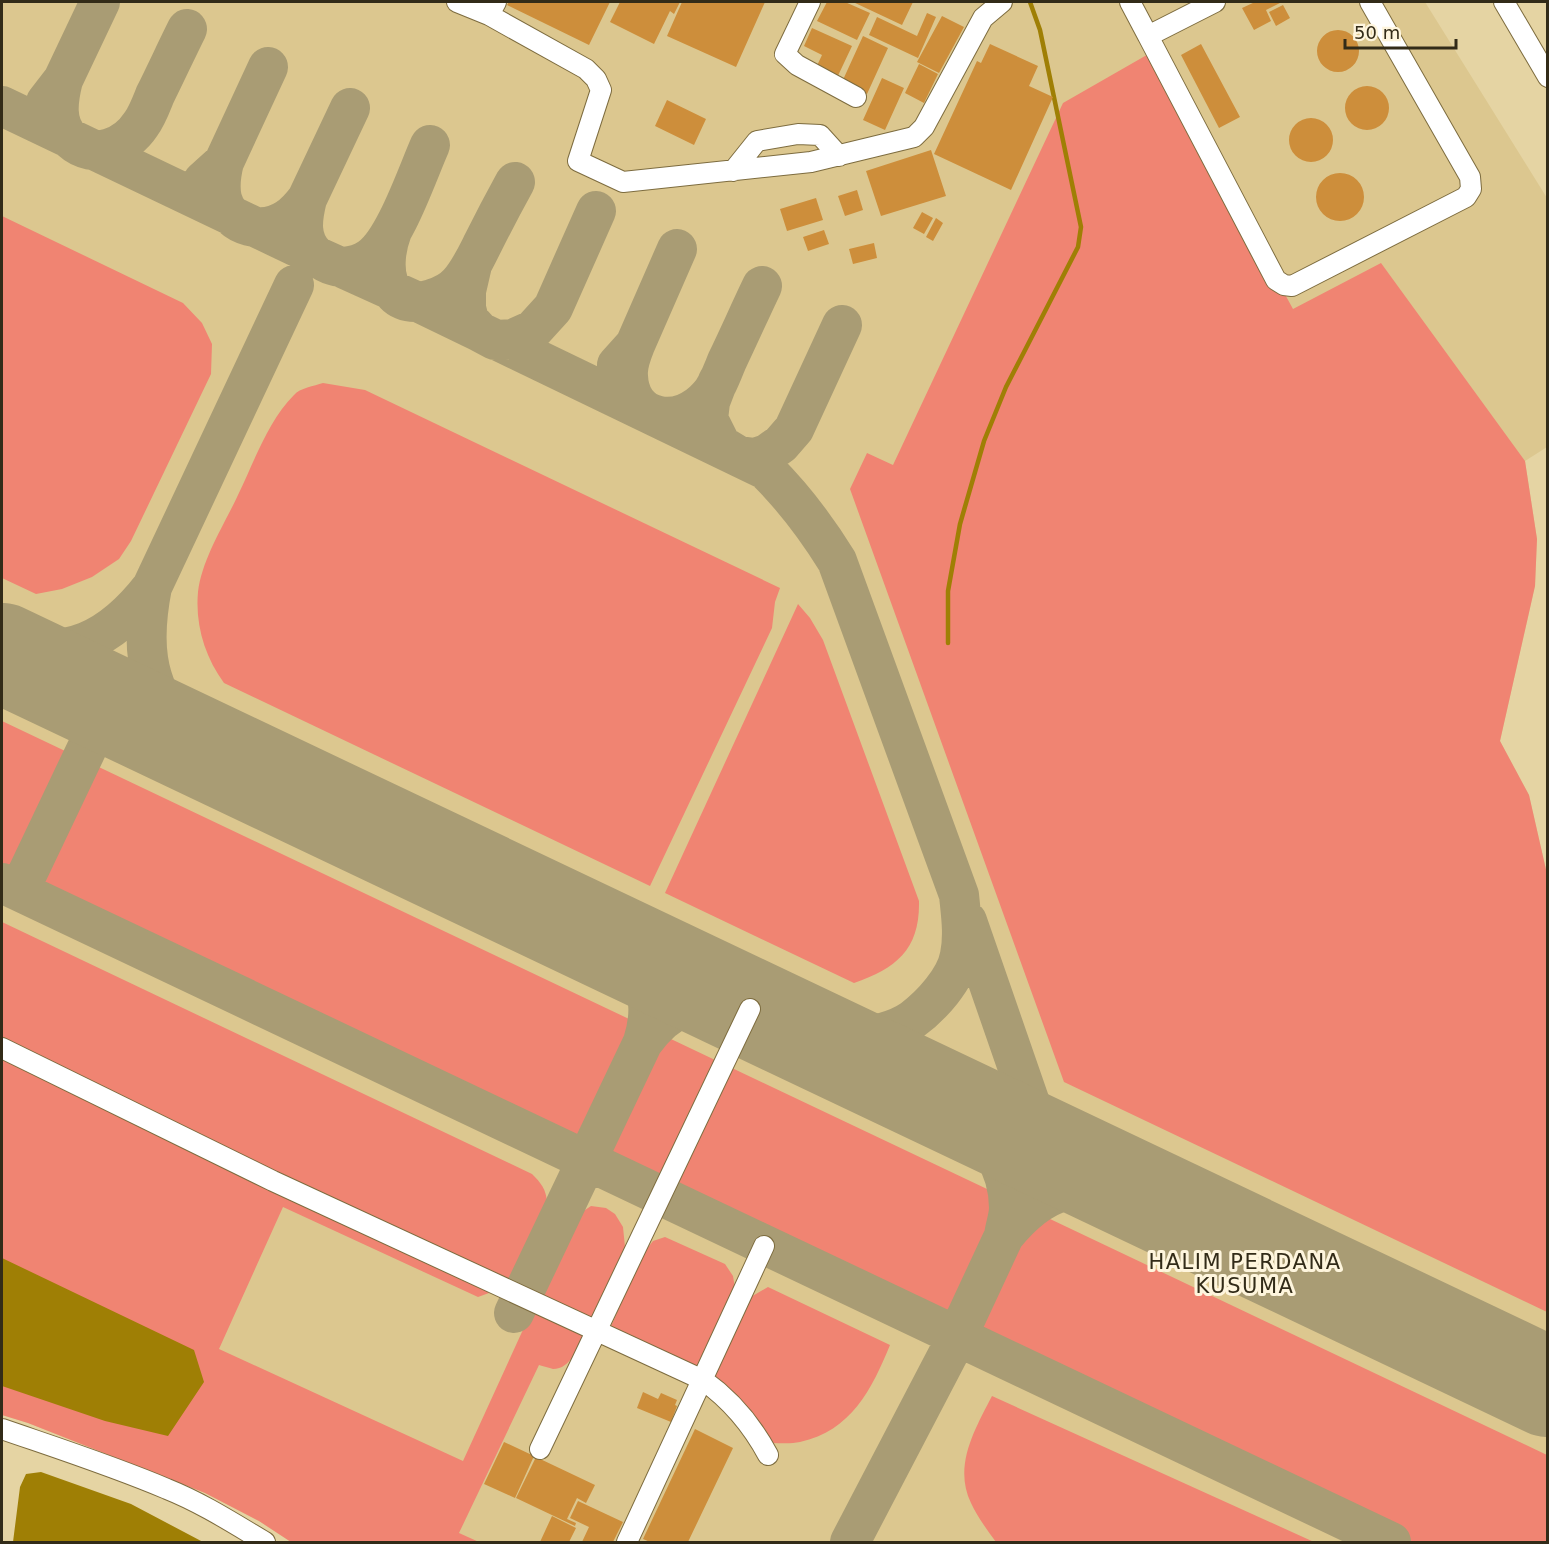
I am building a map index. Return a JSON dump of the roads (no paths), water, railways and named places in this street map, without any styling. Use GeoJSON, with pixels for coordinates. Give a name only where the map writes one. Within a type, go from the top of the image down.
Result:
{"type":"FeatureCollection","features":[{"type":"Feature","properties":{"kind":"street"},"geometry":{"type":"LineString","coordinates":[[457,2],[493,8],[586,69],[596,79],[601,90],[578,161],[623,182],[811,162],[914,137],[924,127],[983,18],[1002,2]]}},
{"type":"Feature","properties":{"kind":"street"},"geometry":{"type":"LineString","coordinates":[[810,2],[785,54],[797,65],[856,97]]}},
{"type":"Feature","properties":{"kind":"street"},"geometry":{"type":"LineString","coordinates":[[1130,2],[1276,280],[1284,285],[1292,286],[1466,197],[1471,189],[1470,177],[1370,2]]}},
{"type":"Feature","properties":{"kind":"street"},"geometry":{"type":"LineString","coordinates":[[1148,36],[1215,2]]}},
{"type":"Feature","properties":{"kind":"street"},"geometry":{"type":"LineString","coordinates":[[1504,2],[1548,77]]}},
{"type":"Feature","properties":{"kind":"street"},"geometry":{"type":"LineString","coordinates":[[733,171],[757,141],[798,134],[820,135],[839,156]]}},
{"type":"Feature","properties":{"kind":"street"},"geometry":{"type":"LineString","coordinates":[[540,1449],[750,1009]]}},
{"type":"Feature","properties":{"kind":"street"},"geometry":{"type":"LineString","coordinates":[[2,1048],[273,1181],[703,1380],[738,1411],[758,1437],[768,1455]]}},
{"type":"Feature","properties":{"kind":"street"},"geometry":{"type":"LineString","coordinates":[[627,1542],[764,1246]]}},
{"type":"Feature","properties":{"kind":"street"},"geometry":{"type":"LineString","coordinates":[[2,1430],[167,1489],[212,1510],[265,1542]]}},
{"type":"Feature","properties":{"kind":"waterway"},"geometry":{"type":"LineString","coordinates":[[948,643],[948,591],[960,524],[984,441],[1006,387],[1078,247],[1081,227],[1040,30],[1030,2]]}},
{"type":"Feature","properties":{"kind":"district","name":"HALIM PERDANA KUSUMA"},"geometry":{"type":"Point","coordinates":[1245,1274]}}]}
